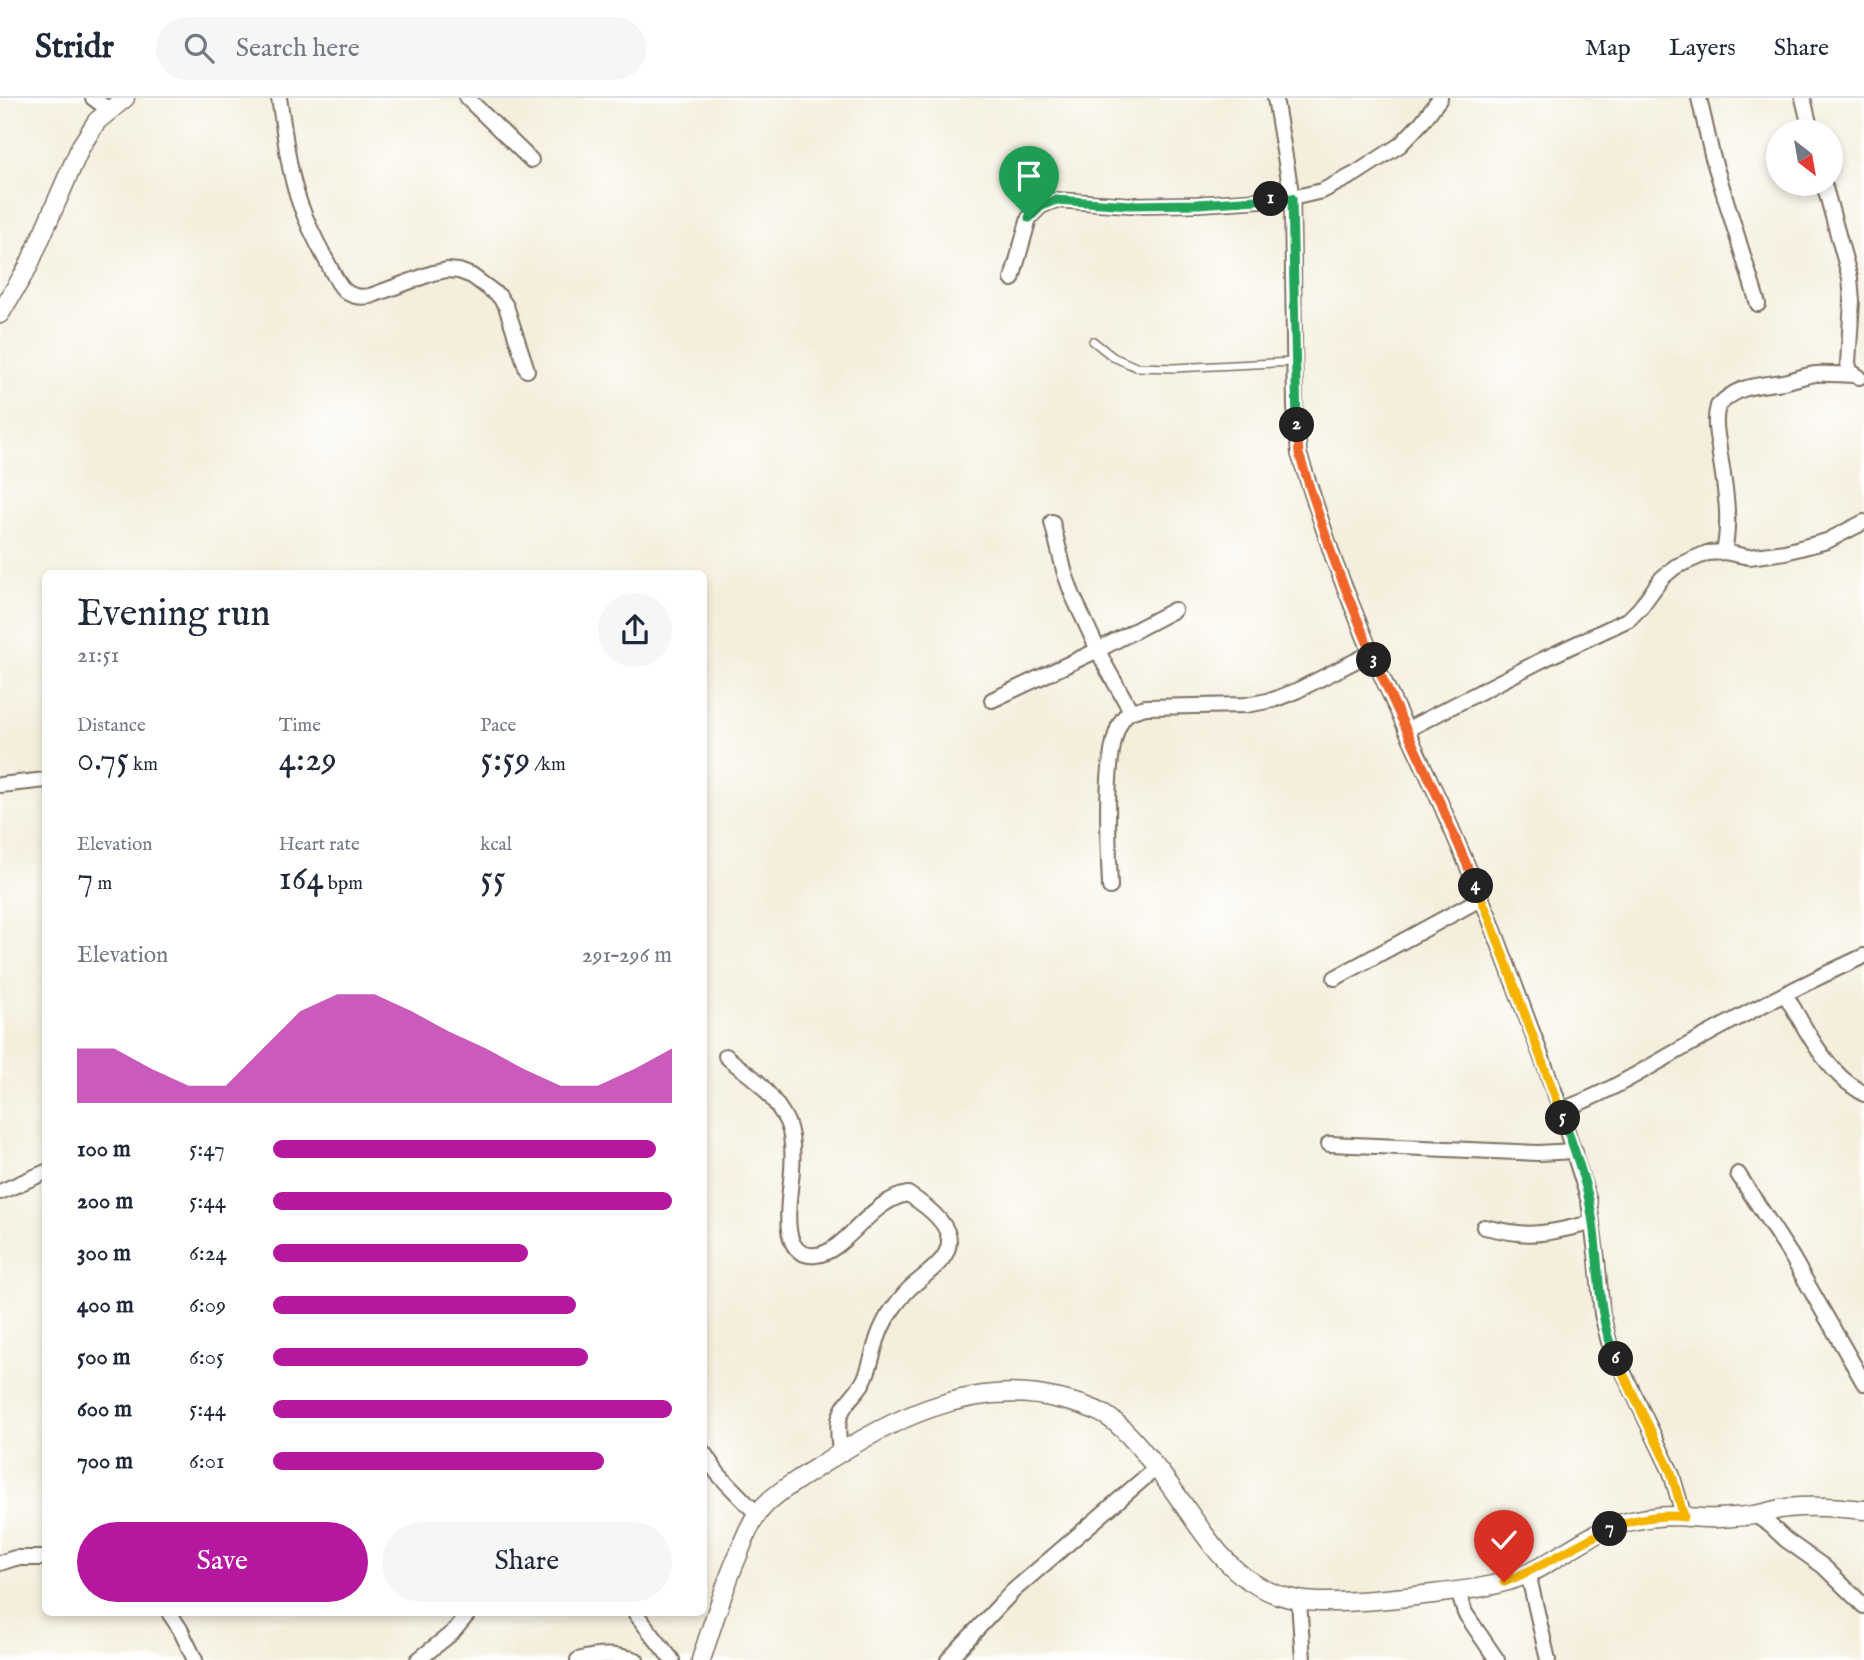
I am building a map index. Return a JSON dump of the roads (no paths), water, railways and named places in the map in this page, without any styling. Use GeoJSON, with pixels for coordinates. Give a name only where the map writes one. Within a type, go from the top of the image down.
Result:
{"type":"FeatureCollection","features":[{"type":"Feature","properties":{"kind":"street"},"geometry":{"type":"LineString","coordinates":[[93,98],[109,110]]}},
{"type":"Feature","properties":{"kind":"street"},"geometry":{"type":"LineString","coordinates":[[0,314],[28,267],[81,146],[97,121],[125,98]]}},
{"type":"Feature","properties":{"kind":"street"},"geometry":{"type":"LineString","coordinates":[[279,98],[292,174],[300,202],[313,236],[341,288],[351,296],[360,298],[447,270],[472,276],[499,296],[506,306],[527,370]]}},
{"type":"Feature","properties":{"kind":"street"},"geometry":{"type":"LineString","coordinates":[[467,98],[531,160]]}},
{"type":"Feature","properties":{"kind":"street"},"geometry":{"type":"LineString","coordinates":[[1275,98],[1292,198],[1295,407],[1299,454],[1335,563],[1371,653],[1482,898],[1575,1151],[1589,1201],[1602,1314],[1609,1342],[1671,1472],[1684,1517]]}},
{"type":"Feature","properties":{"kind":"street"},"geometry":{"type":"LineString","coordinates":[[1012,279],[1029,218],[1041,206],[1056,200],[1130,205],[1198,204],[1292,198],[1322,191],[1400,145],[1440,98]]}},
{"type":"Feature","properties":{"kind":"street"},"geometry":{"type":"LineString","coordinates":[[1699,98],[1712,155],[1758,304]]}},
{"type":"Feature","properties":{"kind":"street"},"geometry":{"type":"LineString","coordinates":[[1804,98],[1808,119]]}},
{"type":"Feature","properties":{"kind":"street"},"geometry":{"type":"LineString","coordinates":[[1827,196],[1850,278],[1852,301],[1848,363],[1850,370],[1859,376]]}},
{"type":"Feature","properties":{"kind":"street"},"geometry":{"type":"LineString","coordinates":[[1724,552],[1729,517],[1715,428],[1717,406],[1746,387],[1814,374],[1859,376]]}},
{"type":"Feature","properties":{"kind":"street"},"geometry":{"type":"LineString","coordinates":[[1052,522],[1073,596],[1105,665],[1131,711]]}},
{"type":"Feature","properties":{"kind":"street"},"geometry":{"type":"LineString","coordinates":[[1406,730],[1629,619],[1662,578],[1675,567],[1707,553],[1724,552],[1749,557],[1785,552],[1827,541],[1864,522]]}},
{"type":"Feature","properties":{"kind":"street"},"geometry":{"type":"LineString","coordinates":[[992,700],[1098,650],[1174,610]]}},
{"type":"Feature","properties":{"kind":"street"},"geometry":{"type":"LineString","coordinates":[[1110,887],[1110,764],[1119,723],[1125,716],[1131,711],[1146,707],[1246,705],[1273,700],[1371,653]]}},
{"type":"Feature","properties":{"kind":"street"},"geometry":{"type":"LineString","coordinates":[[0,785],[42,780]]}},
{"type":"Feature","properties":{"kind":"street"},"geometry":{"type":"LineString","coordinates":[[1335,978],[1482,898]]}},
{"type":"Feature","properties":{"kind":"street"},"geometry":{"type":"LineString","coordinates":[[1560,1110],[1597,1096],[1785,994],[1864,956]]}},
{"type":"Feature","properties":{"kind":"street"},"geometry":{"type":"LineString","coordinates":[[1785,994],[1831,1067],[1864,1094]]}},
{"type":"Feature","properties":{"kind":"street"},"geometry":{"type":"LineString","coordinates":[[726,1056],[759,1083],[788,1123],[792,1169],[788,1226],[798,1250],[807,1254],[825,1253],[838,1245],[889,1199],[908,1194],[937,1217],[949,1238],[947,1251],[939,1262],[908,1290],[883,1323],[867,1375],[839,1418],[840,1452]]}},
{"type":"Feature","properties":{"kind":"street"},"geometry":{"type":"LineString","coordinates":[[1329,1144],[1538,1153],[1575,1151]]}},
{"type":"Feature","properties":{"kind":"street"},"geometry":{"type":"LineString","coordinates":[[0,1192],[42,1174]]}},
{"type":"Feature","properties":{"kind":"street"},"geometry":{"type":"LineString","coordinates":[[1738,1174],[1792,1257],[1864,1383]]}},
{"type":"Feature","properties":{"kind":"street"},"geometry":{"type":"LineString","coordinates":[[1484,1227],[1532,1234],[1592,1223]]}},
{"type":"Feature","properties":{"kind":"street"},"geometry":{"type":"LineString","coordinates":[[701,1660],[720,1600],[757,1514],[777,1496],[840,1452],[930,1407],[968,1397],[1014,1392],[1051,1397],[1087,1406],[1108,1417],[1132,1439],[1171,1486],[1198,1527],[1233,1568],[1256,1586],[1299,1601],[1352,1602],[1458,1591],[1504,1582],[1528,1573],[1584,1540],[1619,1525],[1643,1519],[1755,1515],[1783,1508],[1820,1506],[1864,1510]]}},
{"type":"Feature","properties":{"kind":"street"},"geometry":{"type":"LineString","coordinates":[[707,1458],[718,1474],[757,1514]]}},
{"type":"Feature","properties":{"kind":"street"},"geometry":{"type":"LineString","coordinates":[[948,1660],[1013,1591],[1156,1468]]}},
{"type":"Feature","properties":{"kind":"street"},"geometry":{"type":"LineString","coordinates":[[1755,1515],[1824,1566],[1864,1606]]}},
{"type":"Feature","properties":{"kind":"street"},"geometry":{"type":"LineString","coordinates":[[0,1563],[15,1558],[42,1558]]}},
{"type":"Feature","properties":{"kind":"street"},"geometry":{"type":"LineString","coordinates":[[1528,1573],[1548,1660]]}},
{"type":"Feature","properties":{"kind":"street"},"geometry":{"type":"LineString","coordinates":[[1458,1591],[1465,1613],[1497,1660]]}},
{"type":"Feature","properties":{"kind":"street"},"geometry":{"type":"LineString","coordinates":[[1299,1601],[1303,1660]]}},
{"type":"Feature","properties":{"kind":"street"},"geometry":{"type":"LineString","coordinates":[[171,1616],[195,1660]]}},
{"type":"Feature","properties":{"kind":"street"},"geometry":{"type":"LineString","coordinates":[[418,1660],[452,1633],[466,1616]]}},
{"type":"Feature","properties":{"kind":"street"},"geometry":{"type":"LineString","coordinates":[[638,1616],[672,1660]]}},
{"type":"Feature","properties":{"kind":"street"},"geometry":{"type":"LineString","coordinates":[[578,1660],[598,1655],[624,1656],[636,1660]]}},
{"type":"Feature","properties":{"kind":"lane"},"geometry":{"type":"LineString","coordinates":[[1093,341],[1112,356],[1136,367],[1174,368],[1294,362]]}}]}
